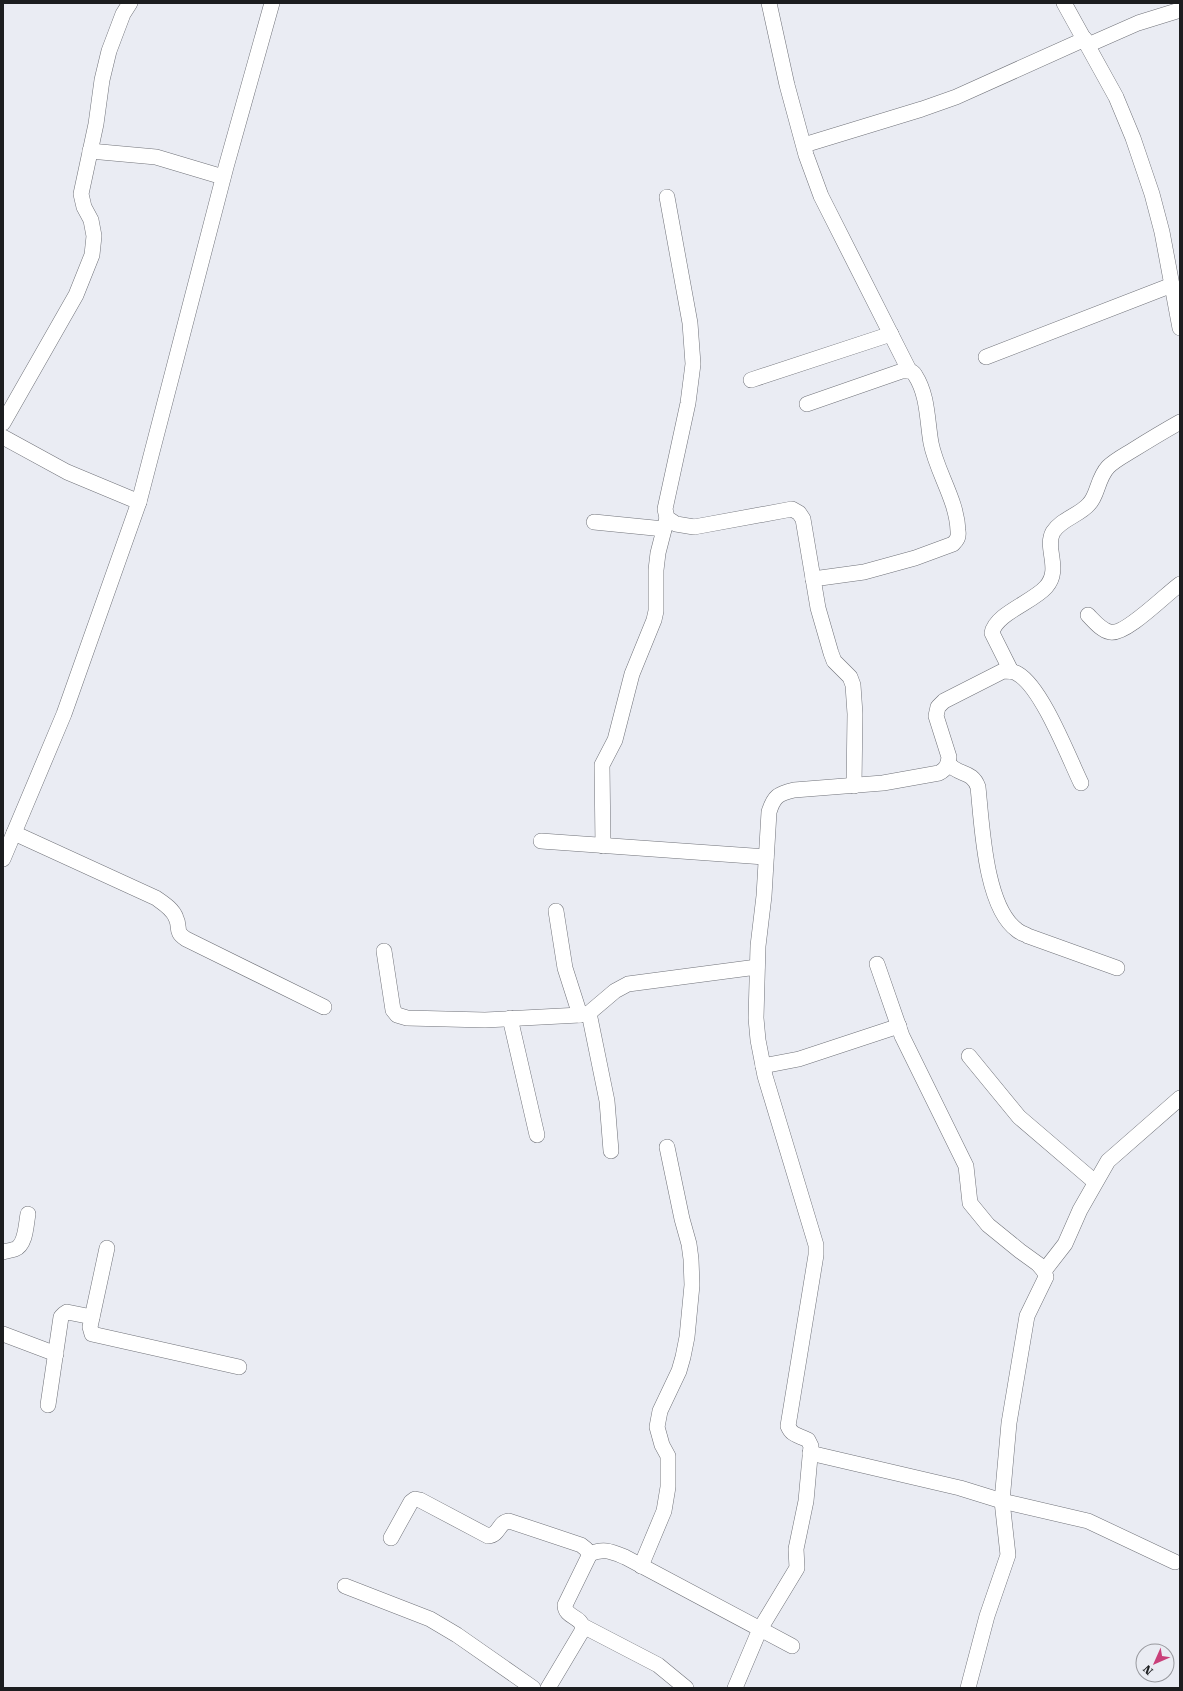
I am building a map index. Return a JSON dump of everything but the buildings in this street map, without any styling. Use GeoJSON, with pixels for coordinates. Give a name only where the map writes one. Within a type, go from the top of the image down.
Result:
{"type":"FeatureCollection","features":[{"type":"Feature","properties":{"kind":"street"},"geometry":{"type":"LineString","coordinates":[[3,423],[76,295],[92,255],[94,236],[91,220],[84,207],[81,194],[96,124],[102,80],[109,51],[130,3]]}},
{"type":"Feature","properties":{"kind":"street"},"geometry":{"type":"LineString","coordinates":[[3,860],[64,714],[139,502],[223,177],[272,3]]}},
{"type":"Feature","properties":{"kind":"street"},"geometry":{"type":"LineString","coordinates":[[769,3],[786,85],[821,196],[909,370],[915,374],[927,408],[931,444],[956,515],[958,531],[957,540],[953,544],[915,558],[864,572],[813,579]]}},
{"type":"Feature","properties":{"kind":"street"},"geometry":{"type":"LineString","coordinates":[[1064,3],[1116,97],[1147,180],[1162,232],[1180,328]]}},
{"type":"Feature","properties":{"kind":"street"},"geometry":{"type":"LineString","coordinates":[[804,145],[922,109],[993,82],[1086,42],[1138,23],[1180,10]]}},
{"type":"Feature","properties":{"kind":"street"},"geometry":{"type":"LineString","coordinates":[[90,151],[156,157],[223,177]]}},
{"type":"Feature","properties":{"kind":"street"},"geometry":{"type":"LineString","coordinates":[[603,846],[602,765],[615,740],[632,674],[654,620],[656,611],[656,570],[659,547],[666,524],[665,509],[688,403],[693,364],[690,323],[667,197]]}},
{"type":"Feature","properties":{"kind":"street"},"geometry":{"type":"LineString","coordinates":[[986,357],[1172,285]]}},
{"type":"Feature","properties":{"kind":"street"},"geometry":{"type":"LineString","coordinates":[[751,380],[890,334]]}},
{"type":"Feature","properties":{"kind":"street"},"geometry":{"type":"LineString","coordinates":[[807,404],[902,371],[909,370]]}},
{"type":"Feature","properties":{"kind":"street"},"geometry":{"type":"LineString","coordinates":[[1011,671],[992,633],[993,627],[999,620],[1034,597],[1045,588],[1051,580],[1053,572],[1051,540],[1053,532],[1060,525],[1089,505],[1102,475],[1109,466],[1180,422]]}},
{"type":"Feature","properties":{"kind":"street"},"geometry":{"type":"LineString","coordinates":[[3,436],[67,472],[139,502]]}},
{"type":"Feature","properties":{"kind":"street"},"geometry":{"type":"LineString","coordinates":[[594,522],[676,524],[694,526],[792,509],[799,514],[803,519],[818,608],[830,653],[834,661],[850,677],[853,685],[855,714],[854,786]]}},
{"type":"Feature","properties":{"kind":"street"},"geometry":{"type":"LineString","coordinates":[[1088,615],[1104,630],[1116,633],[1127,628],[1180,584]]}},
{"type":"Feature","properties":{"kind":"street"},"geometry":{"type":"LineString","coordinates":[[735,1688],[760,1629],[797,1568],[796,1549],[806,1500],[811,1446],[808,1440],[794,1435],[788,1426],[816,1255],[816,1245],[763,1066],[756,1018],[757,967],[769,812],[773,801],[780,793],[794,790],[883,783],[939,773],[945,770],[949,758],[936,716],[938,707],[944,701],[1003,670],[1018,674],[1034,689],[1045,708],[1081,783]]}},
{"type":"Feature","properties":{"kind":"street"},"geometry":{"type":"LineString","coordinates":[[948,764],[953,770],[975,779],[978,787],[987,869],[1000,905],[1010,924],[1028,936],[1117,968]]}},
{"type":"Feature","properties":{"kind":"street"},"geometry":{"type":"LineString","coordinates":[[14,833],[156,898],[176,917],[180,935],[186,939],[324,1007]]}},
{"type":"Feature","properties":{"kind":"street"},"geometry":{"type":"LineString","coordinates":[[541,841],[766,857]]}},
{"type":"Feature","properties":{"kind":"street"},"geometry":{"type":"LineString","coordinates":[[556,911],[564,968],[584,1014],[607,1101],[611,1151]]}},
{"type":"Feature","properties":{"kind":"street"},"geometry":{"type":"LineString","coordinates":[[384,951],[393,1010],[397,1015],[407,1018],[485,1020],[584,1014],[615,991],[628,984],[757,967]]}},
{"type":"Feature","properties":{"kind":"street"},"geometry":{"type":"LineString","coordinates":[[877,964],[899,1026],[966,1166],[970,1203],[988,1225],[1038,1264],[1044,1271],[1046,1277],[1027,1316],[1009,1424],[1002,1502],[1008,1555],[987,1616],[968,1688]]}},
{"type":"Feature","properties":{"kind":"street"},"geometry":{"type":"LineString","coordinates":[[510,1018],[537,1135]]}},
{"type":"Feature","properties":{"kind":"street"},"geometry":{"type":"LineString","coordinates":[[763,1066],[799,1059],[899,1026]]}},
{"type":"Feature","properties":{"kind":"street"},"geometry":{"type":"LineString","coordinates":[[969,1056],[1019,1116],[1095,1182]]}},
{"type":"Feature","properties":{"kind":"street"},"geometry":{"type":"LineString","coordinates":[[1044,1271],[1065,1244],[1080,1210],[1108,1161],[1180,1098]]}},
{"type":"Feature","properties":{"kind":"street"},"geometry":{"type":"LineString","coordinates":[[641,1566],[664,1511],[668,1487],[668,1456],[662,1445],[657,1427],[660,1411],[681,1364],[687,1337],[692,1285],[689,1244],[682,1219],[667,1147]]}},
{"type":"Feature","properties":{"kind":"street"},"geometry":{"type":"LineString","coordinates":[[3,1252],[16,1249],[20,1246],[28,1214]]}},
{"type":"Feature","properties":{"kind":"street"},"geometry":{"type":"LineString","coordinates":[[107,1248],[92,1317],[91,1331],[96,1336],[238,1368]]}},
{"type":"Feature","properties":{"kind":"street"},"geometry":{"type":"LineString","coordinates":[[48,1405],[61,1317],[67,1312],[92,1317]]}},
{"type":"Feature","properties":{"kind":"street"},"geometry":{"type":"LineString","coordinates":[[3,1334],[56,1354]]}},
{"type":"Feature","properties":{"kind":"street"},"geometry":{"type":"LineString","coordinates":[[810,1453],[960,1488],[1002,1502],[1088,1520],[1175,1562]]}},
{"type":"Feature","properties":{"kind":"street"},"geometry":{"type":"LineString","coordinates":[[391,1538],[411,1502],[415,1499],[420,1500],[488,1536],[493,1536],[497,1533],[502,1524],[509,1521],[581,1545],[589,1554],[565,1606],[565,1610],[580,1620],[583,1626],[651,1661],[686,1688]]}},
{"type":"Feature","properties":{"kind":"street"},"geometry":{"type":"LineString","coordinates":[[589,1554],[600,1550],[609,1551],[641,1566],[792,1646]]}},
{"type":"Feature","properties":{"kind":"street"},"geometry":{"type":"LineString","coordinates":[[345,1586],[430,1618],[533,1688]]}},
{"type":"Feature","properties":{"kind":"street"},"geometry":{"type":"LineString","coordinates":[[548,1688],[578,1638],[583,1626]]}}]}
